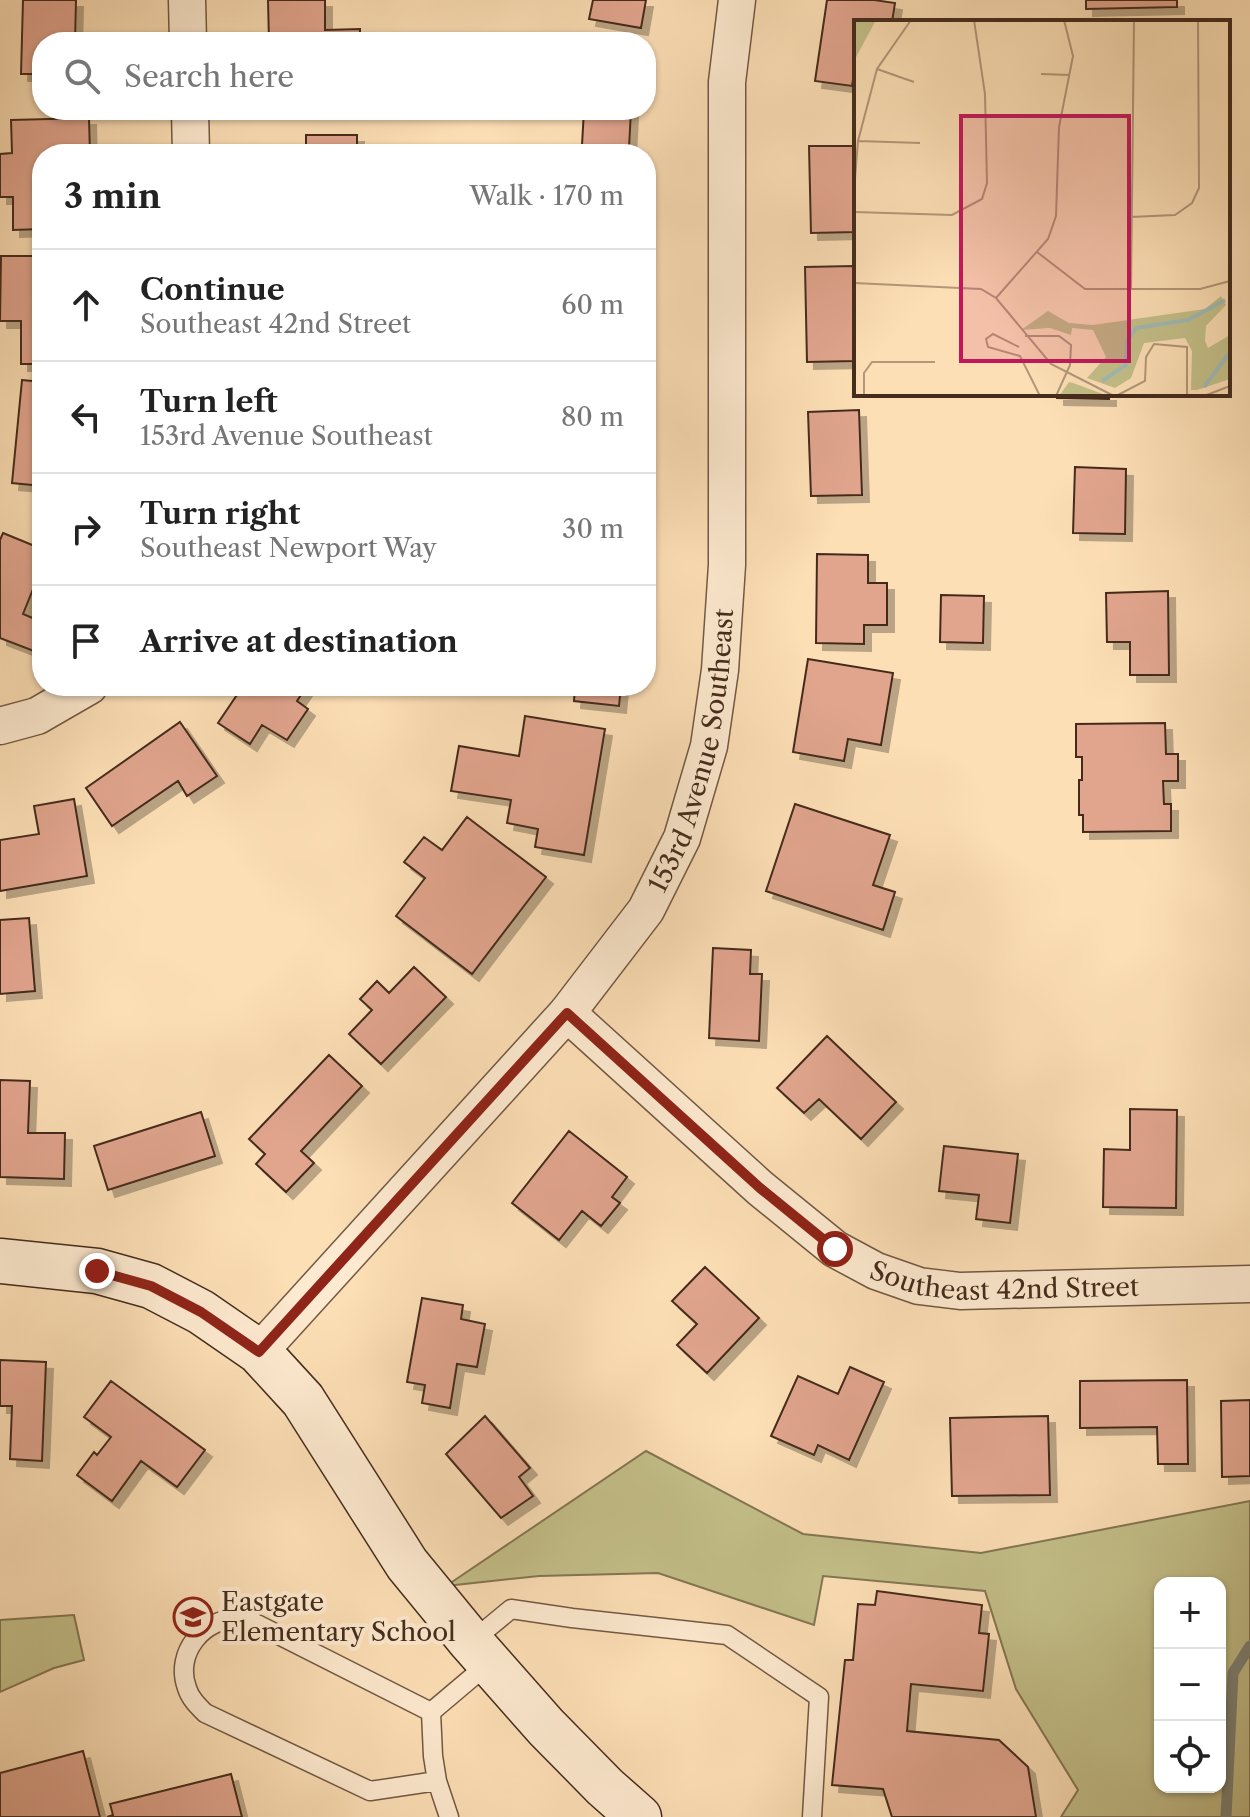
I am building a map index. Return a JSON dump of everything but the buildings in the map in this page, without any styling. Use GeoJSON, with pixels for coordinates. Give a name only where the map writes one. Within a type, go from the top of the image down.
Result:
{"type":"FeatureCollection","features":[{"type":"Feature","properties":{"kind":"main road"},"geometry":{"type":"LineString","coordinates":[[0,1261],[97,1271],[151,1286],[201,1312],[259,1352],[303,1400],[407,1564],[546,1727],[639,1817]]}},
{"type":"Feature","properties":{"kind":"street"},"geometry":{"type":"LineString","coordinates":[[187,0],[188,32]]}},
{"type":"Feature","properties":{"kind":"street","name":"153rd Avenue Southeast"},"geometry":{"type":"LineString","coordinates":[[259,1352],[567,1013],[646,910],[682,838],[709,746],[720,670],[727,565],[727,82],[737,0]]}},
{"type":"Feature","properties":{"kind":"street"},"geometry":{"type":"LineString","coordinates":[[190,120],[191,144]]}},
{"type":"Feature","properties":{"kind":"street"},"geometry":{"type":"LineString","coordinates":[[0,726],[37,716],[71,696]]}},
{"type":"Feature","properties":{"kind":"street","name":"Southeast 42nd Street"},"geometry":{"type":"LineString","coordinates":[[567,1013],[760,1188],[835,1249],[876,1271],[919,1286],[960,1291],[1250,1284]]}},
{"type":"Feature","properties":{"kind":"lane"},"geometry":{"type":"LineString","coordinates":[[449,1817],[437,1781],[431,1712],[511,1609],[727,1635],[819,1697],[812,1817]]}},
{"type":"Feature","properties":{"kind":"lane"},"geometry":{"type":"LineString","coordinates":[[431,1712],[257,1624],[241,1619],[224,1620],[208,1627],[196,1638],[187,1653],[183,1669],[193,1701],[205,1713],[370,1791],[437,1781]]}},
{"type":"Feature","properties":{"kind":"shaded area"},"geometry":{"type":"Polygon","coordinates":[[[646,1451],[803,1534],[981,1553],[1250,1501],[1250,1817],[1061,1817],[1078,1790],[1016,1689],[985,1591],[823,1576],[814,1625],[658,1573],[539,1576],[446,1586],[646,1451]]]}},
{"type":"Feature","properties":{"kind":"shaded area"},"geometry":{"type":"Polygon","coordinates":[[[74,1615],[84,1660],[54,1668],[0,1692],[0,1620],[74,1615]]]}},
{"type":"Feature","properties":{"kind":"waterway"},"geometry":{"type":"LineString","coordinates":[[1226,1817],[1233,1673],[1250,1646]]}},
{"type":"Feature","properties":{"kind":"place","name":"Eastgate Elementary School"},"geometry":{"type":"Point","coordinates":[193,1617]}},
{"type":"Feature","properties":{"kind":"route"},"geometry":{"type":"LineString","coordinates":[[97,1271],[151,1286],[201,1312],[259,1352],[567,1013],[760,1188],[835,1249]]}}]}
